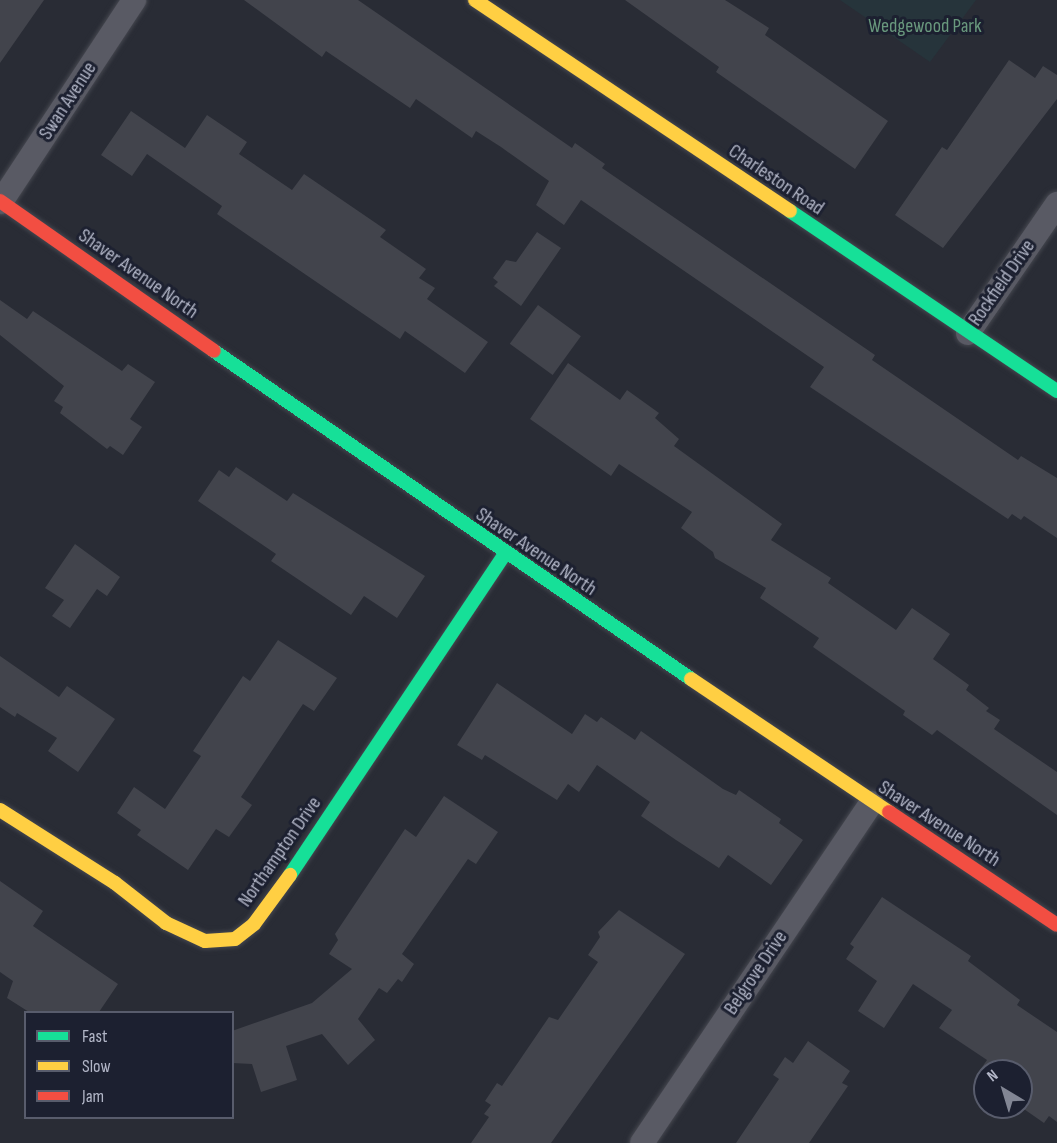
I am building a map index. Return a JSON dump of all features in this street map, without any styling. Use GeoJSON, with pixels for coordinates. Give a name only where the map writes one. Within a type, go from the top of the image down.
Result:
{"type":"FeatureCollection","features":[{"type":"Feature","properties":{"kind":"street","name":"Swan Avenue"},"geometry":{"type":"LineString","coordinates":[[1,202],[134,0]]}},
{"type":"Feature","properties":{"kind":"street","name":"Charleston Road"},"geometry":{"type":"LineString","coordinates":[[475,0],[1057,391]]}},
{"type":"Feature","properties":{"kind":"street","name":"Shaver Avenue North"},"geometry":{"type":"LineString","coordinates":[[1,202],[505,554],[871,803],[1057,925]]}},
{"type":"Feature","properties":{"kind":"street","name":"Rockfield Drive"},"geometry":{"type":"LineString","coordinates":[[968,333],[1057,204]]}},
{"type":"Feature","properties":{"kind":"street","name":"Northampton Drive"},"geometry":{"type":"LineString","coordinates":[[0,810],[115,884],[166,923],[205,941],[235,939],[254,924],[276,897],[505,554]]}},
{"type":"Feature","properties":{"kind":"street","name":"Belgrove Drive"},"geometry":{"type":"LineString","coordinates":[[642,1143],[871,803]]}},
{"type":"Feature","properties":{"kind":"green space","name":"Wedgewood Park"},"geometry":{"type":"Polygon","coordinates":[[[840,0],[976,0],[930,62],[840,0]]]}},
{"type":"Feature","properties":{"kind":"building"},"geometry":{"type":"Polygon","coordinates":[[[0,0],[44,0],[0,63],[0,0]]]}},
{"type":"Feature","properties":{"kind":"building"},"geometry":{"type":"Polygon","coordinates":[[[244,0],[358,0],[572,148],[575,143],[605,164],[602,168],[875,355],[872,360],[1018,460],[1021,456],[1057,478],[1057,538],[1024,516],[1021,520],[1012,514],[1008,519],[810,387],[824,367],[581,200],[564,225],[536,205],[549,181],[501,147],[476,131],[472,138],[416,99],[410,108],[326,51],[322,57],[244,0]]]}},
{"type":"Feature","properties":{"kind":"building"},"geometry":{"type":"Polygon","coordinates":[[[625,0],[725,0],[769,28],[765,35],[888,121],[855,169],[716,72],[719,67],[625,0]]]}},
{"type":"Feature","properties":{"kind":"building"},"geometry":{"type":"Polygon","coordinates":[[[1009,60],[1035,78],[1043,66],[1057,75],[1057,99],[943,248],[895,215],[942,147],[947,150],[1009,60]]]}},
{"type":"Feature","properties":{"kind":"building"},"geometry":{"type":"Polygon","coordinates":[[[131,111],[185,148],[207,115],[247,142],[239,154],[292,190],[304,174],[386,230],[380,237],[426,269],[419,278],[435,288],[427,299],[488,342],[465,373],[405,331],[400,339],[217,214],[222,206],[147,154],[132,176],[101,155],[131,111]]]}},
{"type":"Feature","properties":{"kind":"building"},"geometry":{"type":"Polygon","coordinates":[[[537,232],[561,248],[521,306],[494,286],[498,282],[493,278],[506,260],[516,262],[537,232]]]}},
{"type":"Feature","properties":{"kind":"building"},"geometry":{"type":"Polygon","coordinates":[[[0,300],[27,319],[33,311],[122,371],[128,364],[155,382],[130,419],[142,427],[123,455],[110,446],[107,449],[60,413],[63,407],[54,401],[64,386],[0,335],[0,300]]]}},
{"type":"Feature","properties":{"kind":"building"},"geometry":{"type":"Polygon","coordinates":[[[538,305],[581,336],[553,375],[510,344],[538,305]]]}},
{"type":"Feature","properties":{"kind":"building"},"geometry":{"type":"Polygon","coordinates":[[[568,363],[620,400],[627,390],[659,413],[655,418],[679,439],[674,446],[782,524],[771,540],[831,578],[828,583],[896,630],[912,608],[950,634],[933,659],[969,685],[966,690],[989,708],[986,711],[1000,720],[994,729],[1057,772],[1057,815],[937,730],[932,735],[903,715],[905,711],[813,647],[819,638],[760,598],[766,588],[715,558],[713,552],[681,528],[692,512],[619,464],[611,476],[530,419],[568,363]]]}},
{"type":"Feature","properties":{"kind":"building"},"geometry":{"type":"Polygon","coordinates":[[[236,467],[287,501],[293,493],[425,576],[397,618],[364,596],[351,615],[271,561],[276,554],[198,501],[219,470],[229,477],[236,467]]]}},
{"type":"Feature","properties":{"kind":"building"},"geometry":{"type":"Polygon","coordinates":[[[75,544],[120,577],[107,596],[97,589],[70,628],[52,616],[64,600],[45,588],[75,544]]]}},
{"type":"Feature","properties":{"kind":"building"},"geometry":{"type":"Polygon","coordinates":[[[278,640],[337,678],[314,711],[303,704],[241,797],[252,805],[229,837],[216,829],[188,870],[137,835],[141,830],[117,813],[134,787],[165,809],[201,756],[193,751],[243,676],[250,681],[278,640]]]}},
{"type":"Feature","properties":{"kind":"building"},"geometry":{"type":"Polygon","coordinates":[[[0,656],[59,697],[67,686],[115,719],[78,772],[48,751],[57,738],[17,713],[15,717],[0,707],[0,656]]]}},
{"type":"Feature","properties":{"kind":"building"},"geometry":{"type":"Polygon","coordinates":[[[497,683],[572,734],[585,714],[597,722],[601,717],[635,740],[641,731],[723,789],[736,795],[739,790],[781,819],[779,823],[803,840],[771,885],[728,855],[719,868],[641,816],[650,802],[597,765],[579,792],[568,784],[557,800],[485,755],[482,760],[457,745],[497,683]]]}},
{"type":"Feature","properties":{"kind":"building"},"geometry":{"type":"Polygon","coordinates":[[[444,796],[498,832],[476,864],[468,859],[402,954],[414,964],[402,982],[398,979],[387,993],[379,988],[358,1019],[375,1040],[348,1065],[322,1034],[286,1046],[297,1080],[261,1092],[252,1064],[234,1063],[234,1030],[312,1003],[352,969],[329,954],[338,940],[335,934],[405,829],[416,837],[444,796]]]}},
{"type":"Feature","properties":{"kind":"building"},"geometry":{"type":"Polygon","coordinates":[[[0,881],[43,911],[33,926],[118,984],[100,1011],[27,1011],[7,998],[13,981],[0,972],[0,881]]]}},
{"type":"Feature","properties":{"kind":"building"},"geometry":{"type":"Polygon","coordinates":[[[882,897],[971,956],[968,961],[1020,1000],[1017,1005],[1057,1032],[1057,1122],[1049,1116],[1044,1123],[1033,1115],[1033,1059],[986,1059],[939,1028],[952,1010],[913,984],[884,1028],[858,1011],[877,981],[846,959],[854,947],[850,944],[882,897]]]}},
{"type":"Feature","properties":{"kind":"building"},"geometry":{"type":"Polygon","coordinates":[[[619,910],[685,954],[551,1143],[471,1143],[489,1117],[484,1114],[491,1105],[485,1101],[497,1083],[502,1086],[549,1017],[558,1020],[598,962],[588,955],[600,937],[598,932],[619,910]]]}},
{"type":"Feature","properties":{"kind":"building"},"geometry":{"type":"Polygon","coordinates":[[[808,1041],[850,1071],[842,1083],[848,1086],[809,1143],[736,1143],[779,1079],[773,1075],[785,1057],[793,1063],[808,1041]]]}},
{"type":"Feature","properties":{"kind":"traffic: fast"},"geometry":{"type":"LineString","coordinates":[[790,211],[1057,391]]}},
{"type":"Feature","properties":{"kind":"traffic: fast"},"geometry":{"type":"LineString","coordinates":[[214,351],[691,679]]}},
{"type":"Feature","properties":{"kind":"traffic: fast"},"geometry":{"type":"LineString","coordinates":[[290,875],[505,554]]}},
{"type":"Feature","properties":{"kind":"traffic: slow"},"geometry":{"type":"LineString","coordinates":[[475,0],[790,211]]}},
{"type":"Feature","properties":{"kind":"traffic: slow"},"geometry":{"type":"LineString","coordinates":[[691,679],[889,812]]}},
{"type":"Feature","properties":{"kind":"traffic: slow"},"geometry":{"type":"LineString","coordinates":[[0,810],[115,883],[166,923],[205,941],[235,939],[254,924],[290,875]]}},
{"type":"Feature","properties":{"kind":"traffic: jam"},"geometry":{"type":"LineString","coordinates":[[0,201],[214,351]]}},
{"type":"Feature","properties":{"kind":"traffic: jam"},"geometry":{"type":"LineString","coordinates":[[889,812],[1057,925]]}}]}
